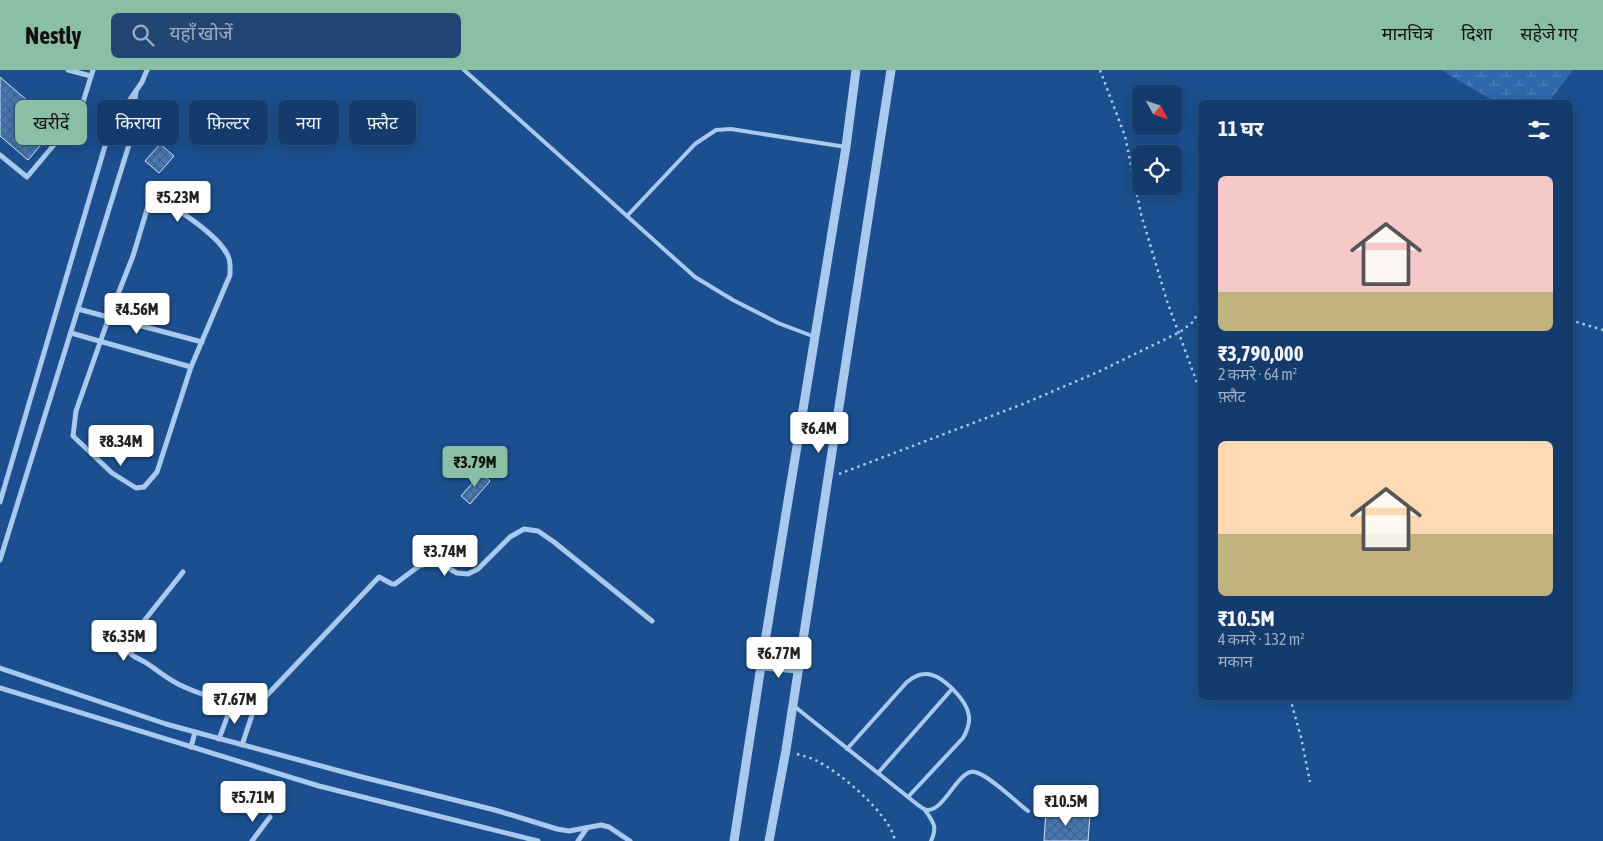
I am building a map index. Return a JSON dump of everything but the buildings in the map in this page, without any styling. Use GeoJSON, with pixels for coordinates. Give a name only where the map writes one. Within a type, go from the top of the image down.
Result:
{"type":"FeatureCollection","features":[{"type":"Feature","properties":{"kind":"street"},"geometry":{"type":"LineString","coordinates":[[0,155],[28,178],[79,115],[92,73],[68,70]]}},
{"type":"Feature","properties":{"kind":"street"},"geometry":{"type":"LineString","coordinates":[[0,502],[110,129],[136,91],[147,70]]}},
{"type":"Feature","properties":{"kind":"street"},"geometry":{"type":"LineString","coordinates":[[734,841],[846,147],[856,70]]}},
{"type":"Feature","properties":{"kind":"street"},"geometry":{"type":"LineString","coordinates":[[770,841],[799,669],[890,70]]}},
{"type":"Feature","properties":{"kind":"street"},"geometry":{"type":"LineString","coordinates":[[0,560],[132,135],[136,91]]}},
{"type":"Feature","properties":{"kind":"street"},"geometry":{"type":"LineString","coordinates":[[160,198],[192,220],[222,246],[230,263],[230,275],[191,367],[157,472],[144,487],[136,488],[112,473],[73,436],[76,411],[100,341],[133,256],[148,206],[160,198]]}},
{"type":"Feature","properties":{"kind":"street"},"geometry":{"type":"LineString","coordinates":[[78,309],[202,342]]}},
{"type":"Feature","properties":{"kind":"street"},"geometry":{"type":"LineString","coordinates":[[70,333],[191,367]]}},
{"type":"Feature","properties":{"kind":"street"},"geometry":{"type":"LineString","coordinates":[[242,745],[254,709],[379,577],[395,584],[419,566],[436,560],[457,572],[468,574],[478,569],[510,536],[524,529],[538,531],[554,542],[652,621]]}},
{"type":"Feature","properties":{"kind":"street"},"geometry":{"type":"LineString","coordinates":[[183,572],[128,641],[126,648],[129,653],[180,685],[232,704],[254,709]]}},
{"type":"Feature","properties":{"kind":"street"},"geometry":{"type":"LineString","coordinates":[[761,666],[799,669]]}},
{"type":"Feature","properties":{"kind":"street"},"geometry":{"type":"LineString","coordinates":[[0,668],[166,724],[219,739],[495,810],[557,829],[569,831],[601,825],[609,827],[630,841]]}},
{"type":"Feature","properties":{"kind":"street"},"geometry":{"type":"LineString","coordinates":[[0,688],[319,786],[538,841]]}},
{"type":"Feature","properties":{"kind":"street"},"geometry":{"type":"LineString","coordinates":[[219,739],[232,704]]}},
{"type":"Feature","properties":{"kind":"street"},"geometry":{"type":"LineString","coordinates":[[190,747],[195,732]]}},
{"type":"Feature","properties":{"kind":"street"},"geometry":{"type":"LineString","coordinates":[[252,841],[270,817]]}},
{"type":"Feature","properties":{"kind":"street"},"geometry":{"type":"LineString","coordinates":[[578,841],[587,828]]}},
{"type":"Feature","properties":{"kind":"lane"},"geometry":{"type":"LineString","coordinates":[[464,70],[695,277],[733,300],[778,323],[815,337]]}},
{"type":"Feature","properties":{"kind":"lane"},"geometry":{"type":"LineString","coordinates":[[627,216],[695,144],[716,130],[731,129],[846,147]]}},
{"type":"Feature","properties":{"kind":"lane"},"geometry":{"type":"LineString","coordinates":[[847,749],[907,682],[915,676],[925,674],[934,676],[952,689],[959,695],[967,707],[969,716],[968,727],[963,738],[908,797]]}},
{"type":"Feature","properties":{"kind":"lane"},"geometry":{"type":"LineString","coordinates":[[878,773],[952,689]]}},
{"type":"Feature","properties":{"kind":"lane"},"geometry":{"type":"LineString","coordinates":[[793,706],[925,810],[935,827],[931,841]]}},
{"type":"Feature","properties":{"kind":"lane"},"geometry":{"type":"LineString","coordinates":[[925,810],[930,810],[937,806],[963,777],[970,772],[976,772],[1028,811]]}},
{"type":"Feature","properties":{"kind":"path"},"geometry":{"type":"LineString","coordinates":[[1100,70],[1125,136],[1141,214],[1167,301],[1198,385]]}},
{"type":"Feature","properties":{"kind":"path"},"geometry":{"type":"LineString","coordinates":[[828,478],[1023,404],[1098,372],[1179,333],[1193,322],[1198,312]]}},
{"type":"Feature","properties":{"kind":"path"},"geometry":{"type":"LineString","coordinates":[[1573,321],[1603,330]]}},
{"type":"Feature","properties":{"kind":"path"},"geometry":{"type":"LineString","coordinates":[[1291,700],[1301,737],[1310,782]]}},
{"type":"Feature","properties":{"kind":"path"},"geometry":{"type":"LineString","coordinates":[[786,750],[815,760],[845,779],[876,809],[893,832],[895,841]]}},
{"type":"Feature","properties":{"kind":"green space"},"geometry":{"type":"Polygon","coordinates":[[[1441,70],[1573,70],[1550,100],[1492,100],[1441,70]]]}}]}
